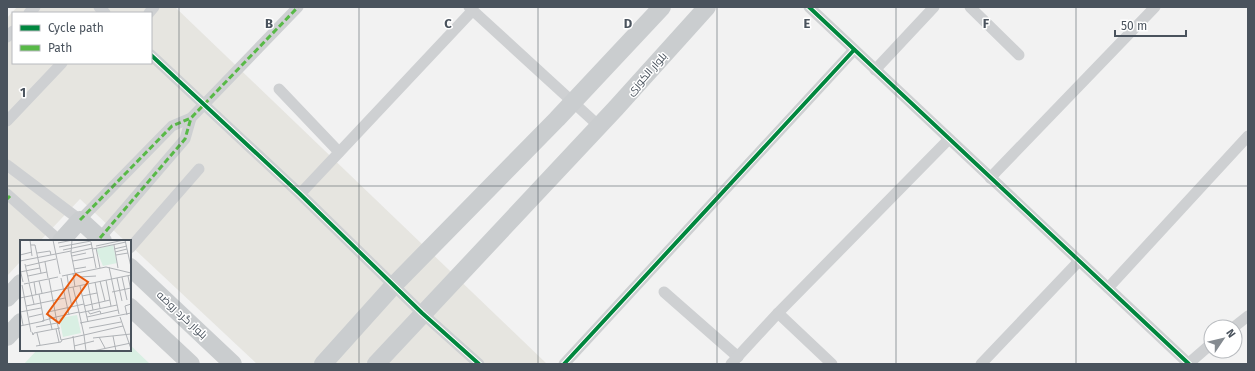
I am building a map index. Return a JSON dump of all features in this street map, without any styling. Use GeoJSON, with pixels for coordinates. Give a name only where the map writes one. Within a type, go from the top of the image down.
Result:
{"type":"FeatureCollection","features":[{"type":"Feature","properties":{"kind":"main road"},"geometry":{"type":"LineString","coordinates":[[323,364],[394,285],[557,119],[662,7]]}},
{"type":"Feature","properties":{"kind":"main road","name":"بلوار الکوزی"},"geometry":{"type":"LineString","coordinates":[[376,364],[422,313],[599,126],[707,7]]}},
{"type":"Feature","properties":{"kind":"main road"},"geometry":{"type":"LineString","coordinates":[[62,240],[80,220],[100,240]]}},
{"type":"Feature","properties":{"kind":"main road","name":"بلوار گرد روضه"},"geometry":{"type":"LineString","coordinates":[[131,268],[233,364]]}},
{"type":"Feature","properties":{"kind":"main road"},"geometry":{"type":"LineString","coordinates":[[7,298],[20,284]]}},
{"type":"Feature","properties":{"kind":"main road"},"geometry":{"type":"LineString","coordinates":[[131,308],[191,364]]}},
{"type":"Feature","properties":{"kind":"main road"},"geometry":{"type":"LineString","coordinates":[[7,337],[20,323]]}},
{"type":"Feature","properties":{"kind":"street"},"geometry":{"type":"LineString","coordinates":[[7,165],[80,220],[172,126],[191,118],[298,7]]}},
{"type":"Feature","properties":{"kind":"street"},"geometry":{"type":"LineString","coordinates":[[809,7],[1189,364],[1203,351]]}},
{"type":"Feature","properties":{"kind":"street"},"geometry":{"type":"LineString","coordinates":[[875,70],[934,7]]}},
{"type":"Feature","properties":{"kind":"street"},"geometry":{"type":"LineString","coordinates":[[970,7],[1019,56]]}},
{"type":"Feature","properties":{"kind":"street"},"geometry":{"type":"LineString","coordinates":[[990,178],[1155,7]]}},
{"type":"Feature","properties":{"kind":"street"},"geometry":{"type":"LineString","coordinates":[[300,194],[471,8],[599,126]]}},
{"type":"Feature","properties":{"kind":"street"},"geometry":{"type":"LineString","coordinates":[[564,364],[854,50]]}},
{"type":"Feature","properties":{"kind":"street"},"geometry":{"type":"LineString","coordinates":[[152,56],[300,194],[422,313],[479,364]]}},
{"type":"Feature","properties":{"kind":"street"},"geometry":{"type":"LineString","coordinates":[[7,121],[61,64]]}},
{"type":"Feature","properties":{"kind":"street"},"geometry":{"type":"LineString","coordinates":[[278,89],[339,152]]}},
{"type":"Feature","properties":{"kind":"street"},"geometry":{"type":"LineString","coordinates":[[100,240],[185,140],[191,118]]}},
{"type":"Feature","properties":{"kind":"street"},"geometry":{"type":"LineString","coordinates":[[1108,288],[1248,136]]}},
{"type":"Feature","properties":{"kind":"street"},"geometry":{"type":"LineString","coordinates":[[664,292],[735,361],[778,313],[948,139]]}},
{"type":"Feature","properties":{"kind":"street"},"geometry":{"type":"LineString","coordinates":[[131,247],[198,169]]}},
{"type":"Feature","properties":{"kind":"street"},"geometry":{"type":"LineString","coordinates":[[8,196],[60,240]]}},
{"type":"Feature","properties":{"kind":"street"},"geometry":{"type":"LineString","coordinates":[[981,364],[1079,261]]}},
{"type":"Feature","properties":{"kind":"street"},"geometry":{"type":"LineString","coordinates":[[778,313],[832,364]]}},
{"type":"Feature","properties":{"kind":"shaded area"},"geometry":{"type":"Polygon","coordinates":[[[17,7],[175,7],[547,364],[257,364],[131,246],[131,240],[124,240],[80,199],[41,240],[20,240],[20,262],[7,276],[7,18],[12,12],[12,64],[152,64],[152,12],[12,12],[17,7]]]}},
{"type":"Feature","properties":{"kind":"green space"},"geometry":{"type":"Polygon","coordinates":[[[131,346],[150,364],[24,364],[36,351],[131,351],[131,346]]]}},
{"type":"Feature","properties":{"kind":"marked path"},"geometry":{"type":"LineString","coordinates":[[80,220],[172,126],[191,118],[298,7]]}},
{"type":"Feature","properties":{"kind":"marked path"},"geometry":{"type":"LineString","coordinates":[[100,238],[185,139],[191,118]]}},
{"type":"Feature","properties":{"kind":"marked path"},"geometry":{"type":"LineString","coordinates":[[7,199],[10,196]]}},
{"type":"Feature","properties":{"kind":"cycle path"},"geometry":{"type":"LineString","coordinates":[[809,7],[1189,364]]}},
{"type":"Feature","properties":{"kind":"cycle path"},"geometry":{"type":"LineString","coordinates":[[564,364],[854,50]]}},
{"type":"Feature","properties":{"kind":"cycle path"},"geometry":{"type":"LineString","coordinates":[[152,56],[300,194],[422,313],[479,364]]}}]}
